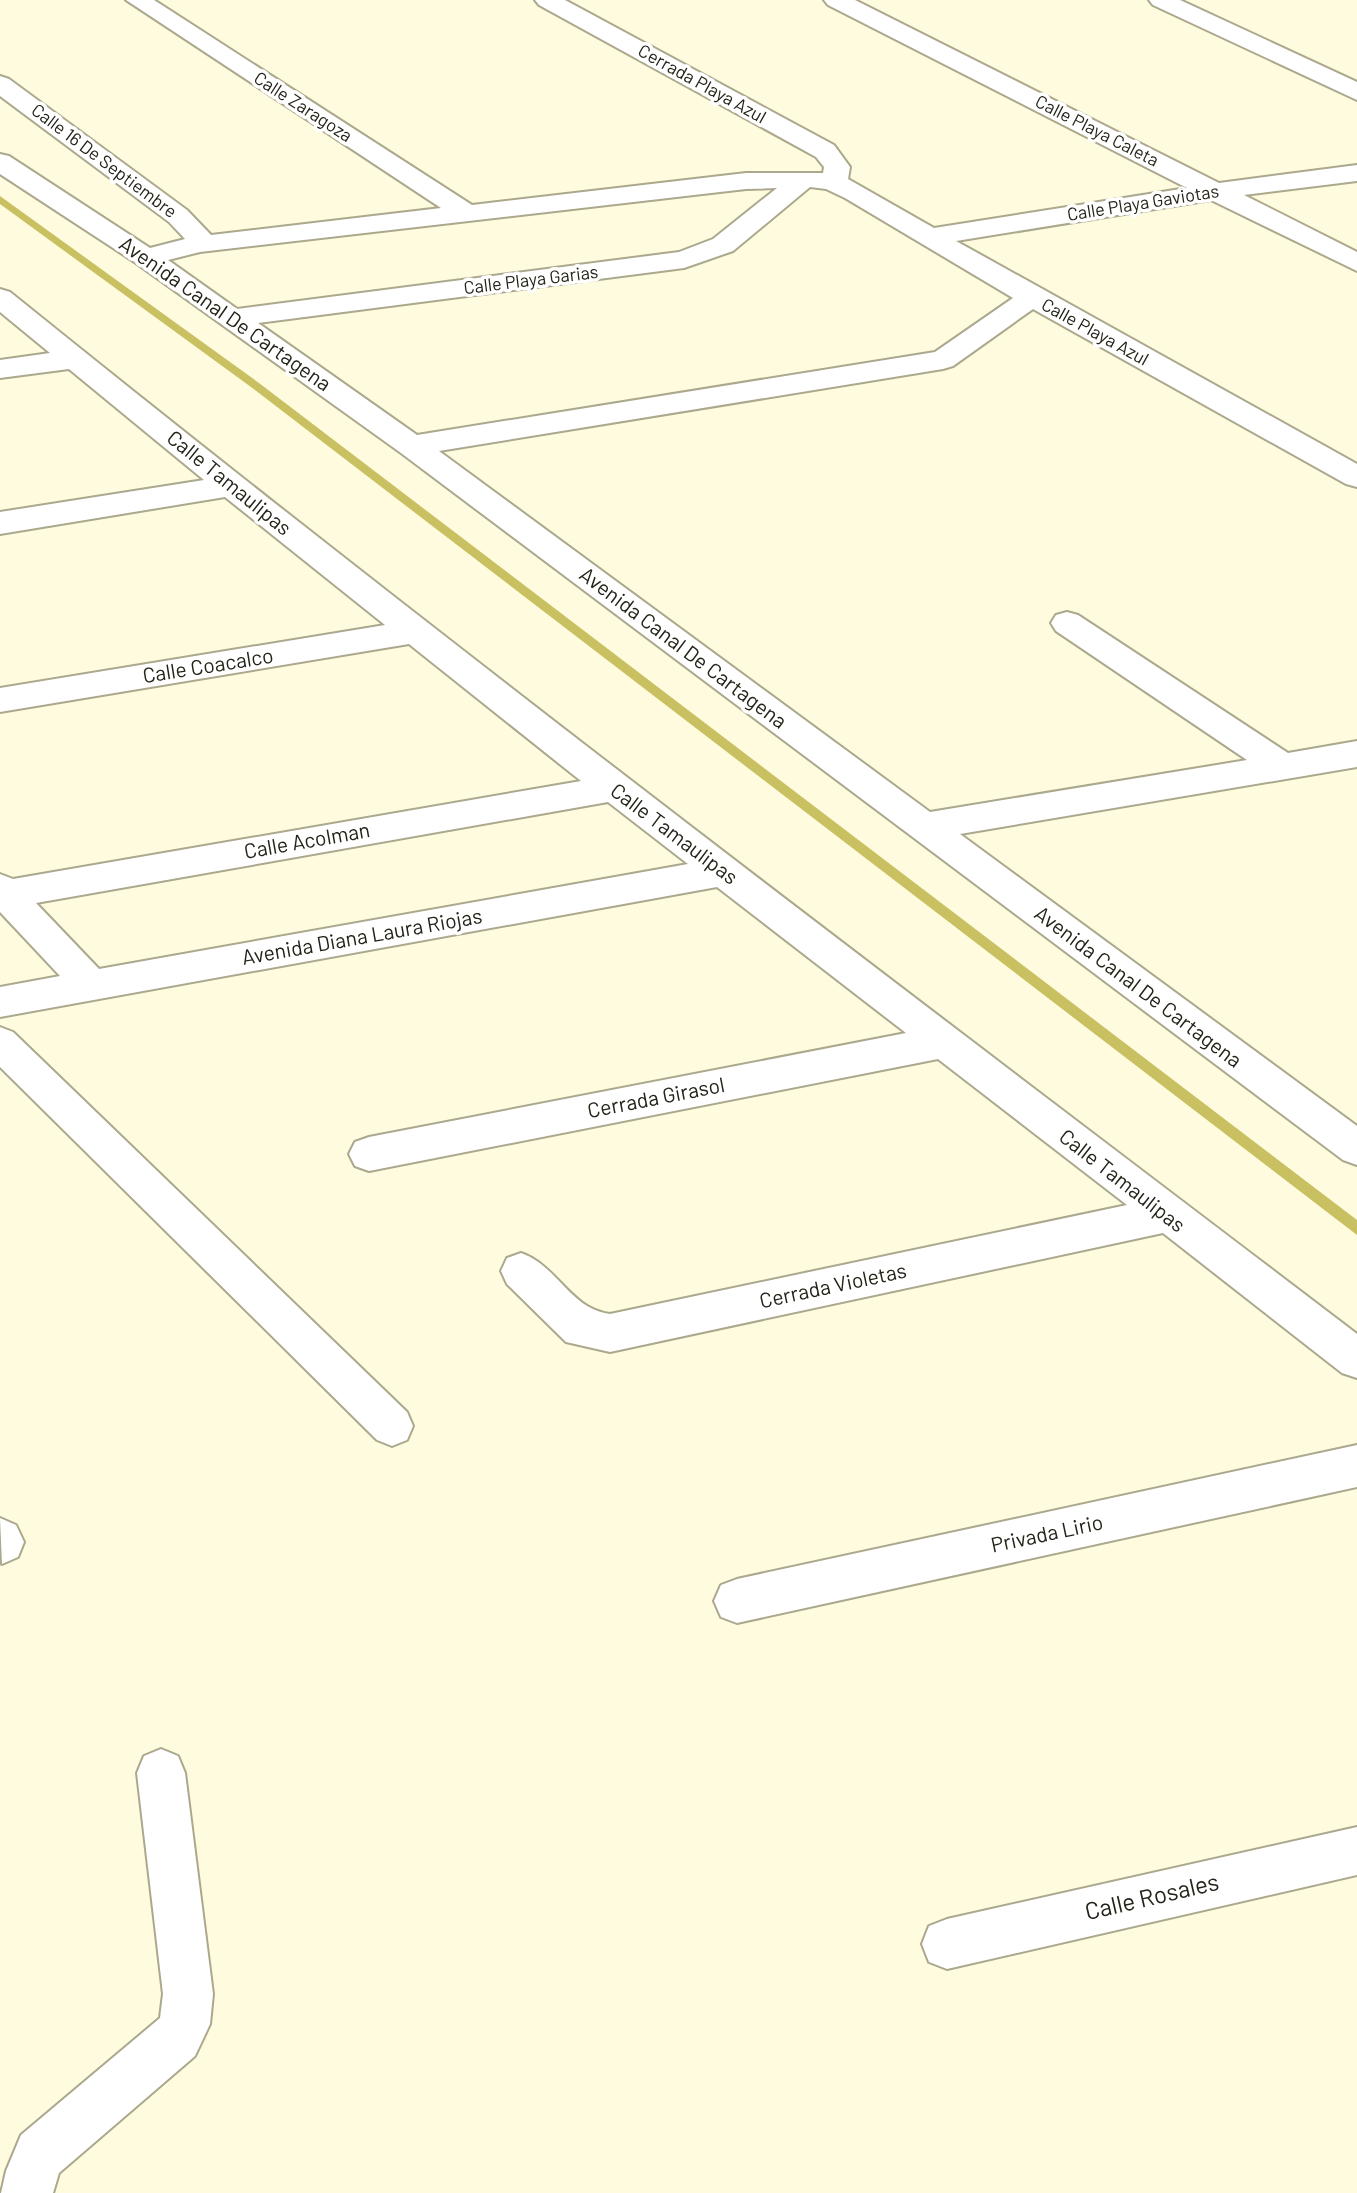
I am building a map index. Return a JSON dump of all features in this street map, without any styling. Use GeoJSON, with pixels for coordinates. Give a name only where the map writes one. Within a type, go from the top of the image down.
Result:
{"type":"FeatureCollection","features":[{"type":"Feature","properties":{"kind":"street","name":"Calle Zaragoza"},"geometry":{"type":"LineString","coordinates":[[138,0],[467,214]]}},
{"type":"Feature","properties":{"kind":"street","name":"Cerrada Playa Azul"},"geometry":{"type":"LineString","coordinates":[[547,0],[825,151],[837,167],[834,183]]}},
{"type":"Feature","properties":{"kind":"street","name":"Calle Playa Caleta"},"geometry":{"type":"LineString","coordinates":[[836,0],[1357,263]]}},
{"type":"Feature","properties":{"kind":"street"},"geometry":{"type":"LineString","coordinates":[[1161,0],[1357,92]]}},
{"type":"Feature","properties":{"kind":"street","name":"Calle 16 De Septiembre"},"geometry":{"type":"LineString","coordinates":[[0,84],[178,216],[198,236],[200,244]]}},
{"type":"Feature","properties":{"kind":"street","name":"Avenida Canal De Cartagena"},"geometry":{"type":"LineString","coordinates":[[0,162],[146,257],[412,446],[1357,1148]]}},
{"type":"Feature","properties":{"kind":"street","name":"Calle Playa Gaviotas"},"geometry":{"type":"LineString","coordinates":[[929,237],[1216,191],[1357,173]]}},
{"type":"Feature","properties":{"kind":"street"},"geometry":{"type":"LineString","coordinates":[[146,257],[200,244],[746,181],[804,179],[834,183]]}},
{"type":"Feature","properties":{"kind":"street","name":"Calle Playa Garias"},"geometry":{"type":"LineString","coordinates":[[233,318],[684,260],[723,245],[804,179]]}},
{"type":"Feature","properties":{"kind":"street","name":"Calle Playa Azul"},"geometry":{"type":"LineString","coordinates":[[834,183],[1032,297],[1357,477]]}},
{"type":"Feature","properties":{"kind":"street"},"geometry":{"type":"LineString","coordinates":[[412,446],[932,362],[953,355],[1032,297]]}},
{"type":"Feature","properties":{"kind":"street","name":"Calle Tamaulipas"},"geometry":{"type":"LineString","coordinates":[[0,298],[231,486],[614,788],[1166,1215],[1357,1359]]}},
{"type":"Feature","properties":{"kind":"street"},"geometry":{"type":"LineString","coordinates":[[0,369],[77,359]]}},
{"type":"Feature","properties":{"kind":"street"},"geometry":{"type":"LineString","coordinates":[[0,523],[231,486]]}},
{"type":"Feature","properties":{"kind":"street"},"geometry":{"type":"LineString","coordinates":[[1067,622],[1282,766]]}},
{"type":"Feature","properties":{"kind":"street","name":"Calle Coacalco"},"geometry":{"type":"LineString","coordinates":[[0,700],[416,631]]}},
{"type":"Feature","properties":{"kind":"street"},"geometry":{"type":"LineString","coordinates":[[923,827],[1357,754]]}},
{"type":"Feature","properties":{"kind":"street","name":"Calle Acolman"},"geometry":{"type":"LineString","coordinates":[[2,892],[614,788]]}},
{"type":"Feature","properties":{"kind":"street","name":"Avenida Diana Laura Riojas"},"geometry":{"type":"LineString","coordinates":[[0,1002],[724,872]]}},
{"type":"Feature","properties":{"kind":"street"},"geometry":{"type":"LineString","coordinates":[[2,892],[92,986]]}},
{"type":"Feature","properties":{"kind":"street","name":"Cerrada Girasol"},"geometry":{"type":"LineString","coordinates":[[369,1154],[943,1042]]}},
{"type":"Feature","properties":{"kind":"street"},"geometry":{"type":"LineString","coordinates":[[0,1043],[392,1426]]}},
{"type":"Feature","properties":{"kind":"street","name":"Cerrada Violetas"},"geometry":{"type":"LineString","coordinates":[[521,1271],[581,1329],[610,1333],[1166,1215]]}},
{"type":"Feature","properties":{"kind":"street","name":"Privada Lirio"},"geometry":{"type":"LineString","coordinates":[[737,1601],[1357,1466]]}},
{"type":"Feature","properties":{"kind":"street"},"geometry":{"type":"LineString","coordinates":[[27,2193],[32,2171],[40,2154],[165,2050],[185,2024],[188,1994],[162,1773]]}},
{"type":"Feature","properties":{"kind":"street","name":"Calle Rosales"},"geometry":{"type":"LineString","coordinates":[[947,1944],[1357,1851]]}},
{"type":"Feature","properties":{"kind":"waterway"},"geometry":{"type":"LineString","coordinates":[[0,199],[255,385],[1357,1229]]}}]}
